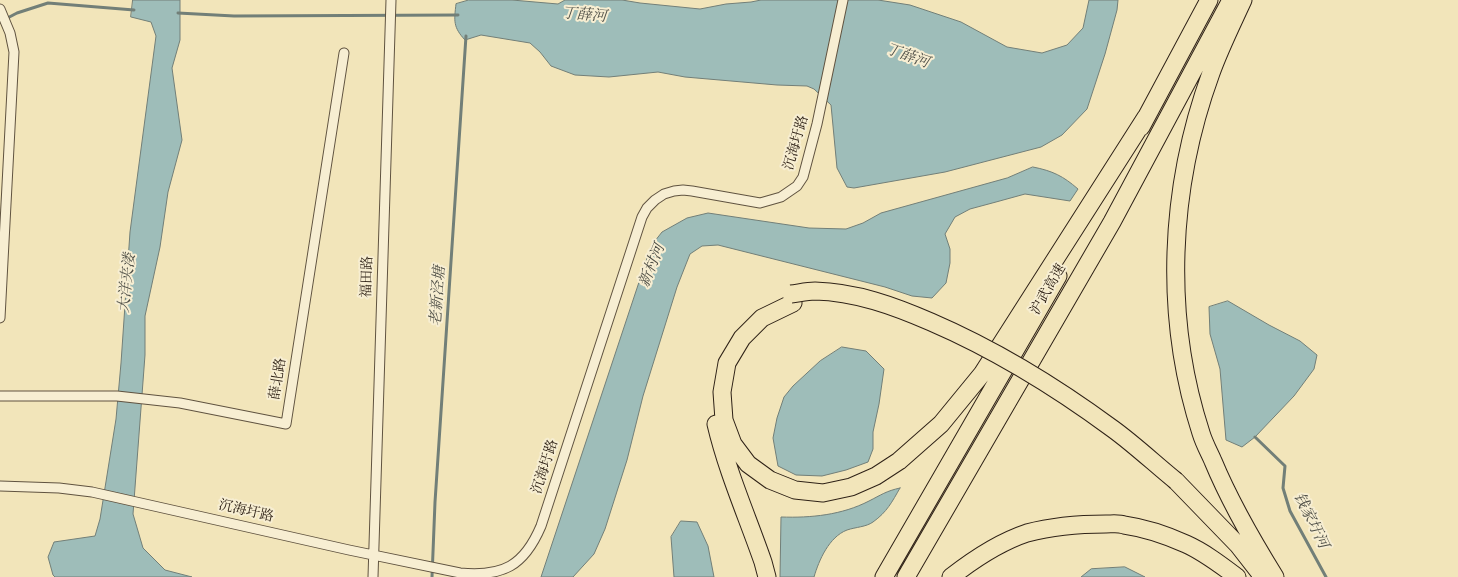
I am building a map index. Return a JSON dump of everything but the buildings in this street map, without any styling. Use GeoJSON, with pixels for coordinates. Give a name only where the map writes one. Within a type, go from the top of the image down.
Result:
{"type":"FeatureCollection","features":[{"type":"Feature","properties":{"kind":"highway","name":"沪武高速"},"geometry":{"type":"LineString","coordinates":[[884,577],[1109,187],[1209,0]]}},
{"type":"Feature","properties":{"kind":"highway","name":"沪武高速"},"geometry":{"type":"LineString","coordinates":[[906,577],[1112,222],[1231,0]]}},
{"type":"Feature","properties":{"kind":"highway"},"geometry":{"type":"LineString","coordinates":[[1243,0],[1211,73],[1199,111],[1190,148],[1182,189],[1177,228],[1175,254],[1177,309],[1182,351],[1190,392],[1201,434],[1235,510],[1275,577]]}},
{"type":"Feature","properties":{"kind":"highway"},"geometry":{"type":"LineString","coordinates":[[792,299],[762,318],[742,338],[727,363],[722,392],[724,420],[733,444],[748,464],[770,480],[795,490],[823,493],[851,487],[876,476],[899,461],[941,424],[982,374],[1146,117]]}},
{"type":"Feature","properties":{"kind":"highway"},"geometry":{"type":"LineString","coordinates":[[767,577],[722,447],[715,422],[712,391],[719,362],[733,334],[756,310],[783,296],[792,299],[842,301],[872,308],[946,337],[996,362],[1043,390],[1174,484],[1238,546],[1263,577]]}},
{"type":"Feature","properties":{"kind":"highway"},"geometry":{"type":"LineString","coordinates":[[1174,484],[1233,551],[1253,577]]}},
{"type":"Feature","properties":{"kind":"highway"},"geometry":{"type":"LineString","coordinates":[[951,577],[997,546],[1027,534],[1058,526],[1090,524],[1123,524],[1156,532],[1187,544],[1215,561],[1237,577]]}},
{"type":"Feature","properties":{"kind":"street","name":"沉海圩路"},"geometry":{"type":"LineString","coordinates":[[0,486],[74,489],[101,494],[374,555],[473,575],[488,575],[512,566],[529,550],[541,526],[646,208],[664,194],[683,190],[760,203],[782,197],[797,186],[803,177],[817,124],[843,0]]}},
{"type":"Feature","properties":{"kind":"street","name":"福田路"},"geometry":{"type":"LineString","coordinates":[[373,577],[390,1]]}},
{"type":"Feature","properties":{"kind":"street"},"geometry":{"type":"LineString","coordinates":[[0,318],[14,52],[10,33],[1,11]]}},
{"type":"Feature","properties":{"kind":"street","name":"薛北路"},"geometry":{"type":"LineString","coordinates":[[0,396],[116,396],[180,404],[286,424],[344,53]]}},
{"type":"Feature","properties":{"kind":"water","name":"大洋夹溇"},"geometry":{"type":"Polygon","coordinates":[[[133,0],[180,0],[180,40],[172,68],[182,140],[168,192],[160,247],[145,316],[145,355],[133,514],[143,548],[165,570],[192,577],[55,577],[53,575],[48,557],[54,542],[95,536],[100,519],[116,419],[130,232],[156,36],[151,22],[131,17],[133,0]]]}},
{"type":"Feature","properties":{"kind":"water"},"geometry":{"type":"Polygon","coordinates":[[[469,0],[512,0],[558,4],[565,0],[622,0],[700,9],[761,0],[878,0],[910,5],[961,22],[1007,47],[1042,53],[1067,45],[1083,28],[1089,0],[1118,0],[1117,10],[1105,54],[1087,109],[1062,135],[1041,147],[945,172],[854,188],[847,187],[837,168],[831,105],[814,89],[807,86],[777,85],[685,77],[658,72],[609,77],[575,75],[551,66],[540,52],[530,43],[481,35],[465,40],[455,24],[455,10],[456,4],[469,0]]]}},
{"type":"Feature","properties":{"kind":"water","name":"新村河"},"geometry":{"type":"Polygon","coordinates":[[[1033,167],[1046,170],[1057,175],[1078,189],[1070,201],[1025,194],[970,209],[955,217],[945,234],[950,249],[950,263],[946,283],[932,298],[912,296],[885,287],[718,245],[702,246],[690,254],[677,287],[643,396],[627,460],[605,529],[594,554],[573,577],[541,577],[651,246],[662,232],[687,218],[708,213],[809,228],[846,229],[863,223],[881,213],[1007,178],[1033,167]]]}},
{"type":"Feature","properties":{"kind":"water"},"geometry":{"type":"Polygon","coordinates":[[[1228,301],[1300,341],[1317,355],[1314,369],[1294,396],[1255,437],[1242,447],[1226,440],[1220,369],[1210,334],[1209,307],[1228,301]]]}},
{"type":"Feature","properties":{"kind":"water"},"geometry":{"type":"Polygon","coordinates":[[[842,347],[866,351],[884,369],[873,432],[873,449],[868,462],[846,470],[822,476],[796,475],[778,466],[773,438],[777,418],[784,397],[793,386],[820,361],[842,347]]]}},
{"type":"Feature","properties":{"kind":"water"},"geometry":{"type":"Polygon","coordinates":[[[900,488],[886,511],[873,522],[847,530],[841,533],[830,543],[819,563],[814,577],[780,577],[781,517],[826,515],[848,510],[887,492],[900,488]]]}},
{"type":"Feature","properties":{"kind":"water"},"geometry":{"type":"Polygon","coordinates":[[[681,521],[697,522],[708,546],[714,577],[674,577],[671,537],[681,521]]]}},
{"type":"Feature","properties":{"kind":"water"},"geometry":{"type":"Polygon","coordinates":[[[1125,567],[1145,577],[1081,577],[1091,569],[1125,567]]]}},
{"type":"Feature","properties":{"kind":"waterway","name":"丁薛河"},"geometry":{"type":"LineString","coordinates":[[0,22],[17,13],[48,3],[134,10]]}},
{"type":"Feature","properties":{"kind":"waterway","name":"丁薛河"},"geometry":{"type":"LineString","coordinates":[[178,13],[234,16],[458,15]]}},
{"type":"Feature","properties":{"kind":"waterway","name":"老新泾塘"},"geometry":{"type":"LineString","coordinates":[[432,577],[435,502],[466,36]]}},
{"type":"Feature","properties":{"kind":"waterway","name":"钱家圩河"},"geometry":{"type":"LineString","coordinates":[[1255,437],[1285,466],[1283,488],[1290,511],[1326,577]]}}]}
